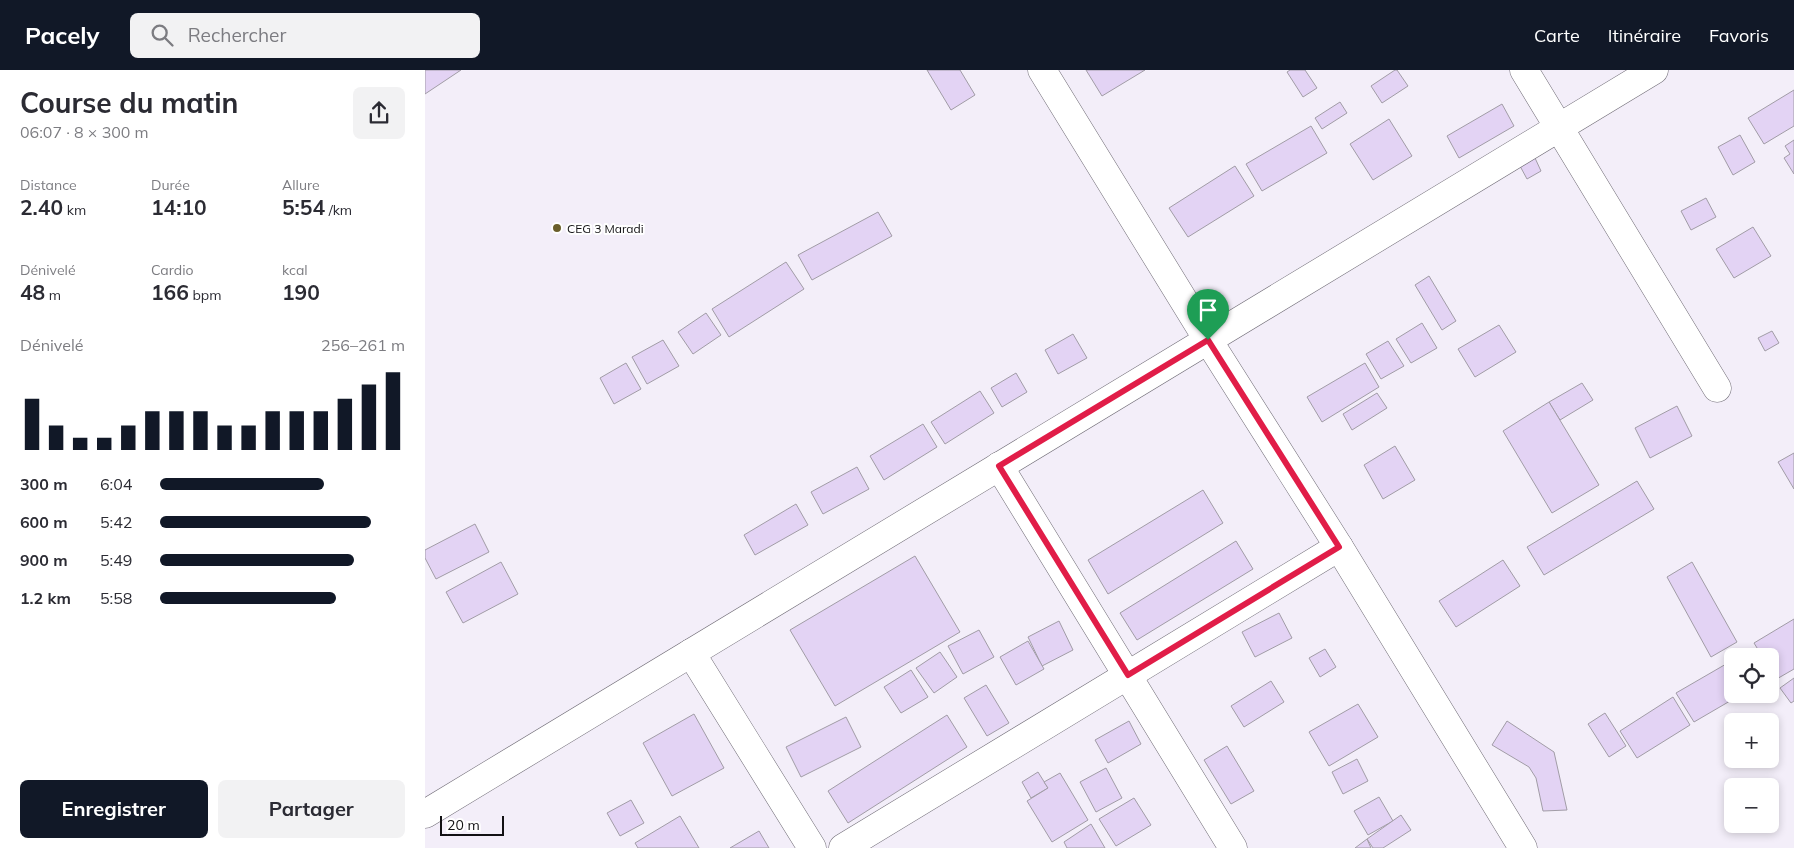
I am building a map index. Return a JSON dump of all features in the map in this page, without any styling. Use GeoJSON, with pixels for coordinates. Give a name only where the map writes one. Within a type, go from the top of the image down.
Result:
{"type":"FeatureCollection","features":[{"type":"Feature","properties":{"kind":"street"},"geometry":{"type":"LineString","coordinates":[[1042,70],[1208,340],[1339,547],[1523,848]]}},
{"type":"Feature","properties":{"kind":"street"},"geometry":{"type":"LineString","coordinates":[[1524,70],[1717,388]]}},
{"type":"Feature","properties":{"kind":"street"},"geometry":{"type":"LineString","coordinates":[[425,814],[1653,70]]}},
{"type":"Feature","properties":{"kind":"street"},"geometry":{"type":"LineString","coordinates":[[999,466],[1233,848]]}},
{"type":"Feature","properties":{"kind":"street"},"geometry":{"type":"LineString","coordinates":[[843,848],[1339,547]]}},
{"type":"Feature","properties":{"kind":"street"},"geometry":{"type":"LineString","coordinates":[[691,653],[812,848]]}},
{"type":"Feature","properties":{"kind":"building"},"geometry":{"type":"Polygon","coordinates":[[[425,70],[461,70],[425,94],[425,70]]]}},
{"type":"Feature","properties":{"kind":"building"},"geometry":{"type":"Polygon","coordinates":[[[927,70],[960,70],[975,95],[951,110],[927,70]]]}},
{"type":"Feature","properties":{"kind":"building"},"geometry":{"type":"Polygon","coordinates":[[[1086,70],[1145,70],[1102,96],[1086,70]]]}},
{"type":"Feature","properties":{"kind":"building"},"geometry":{"type":"Polygon","coordinates":[[[1290,70],[1305,70],[1317,88],[1303,97],[1287,72],[1290,70]]]}},
{"type":"Feature","properties":{"kind":"building"},"geometry":{"type":"Polygon","coordinates":[[[1397,70],[1408,86],[1382,103],[1371,86],[1397,70]]]}},
{"type":"Feature","properties":{"kind":"building"},"geometry":{"type":"Polygon","coordinates":[[[1794,90],[1794,126],[1764,144],[1748,118],[1794,90]]]}},
{"type":"Feature","properties":{"kind":"building"},"geometry":{"type":"Polygon","coordinates":[[[1340,102],[1347,113],[1322,129],[1315,118],[1340,102]]]}},
{"type":"Feature","properties":{"kind":"building"},"geometry":{"type":"Polygon","coordinates":[[[1502,104],[1514,126],[1459,158],[1447,136],[1502,104]]]}},
{"type":"Feature","properties":{"kind":"building"},"geometry":{"type":"Polygon","coordinates":[[[1389,119],[1412,156],[1373,180],[1350,144],[1389,119]]]}},
{"type":"Feature","properties":{"kind":"building"},"geometry":{"type":"Polygon","coordinates":[[[1311,126],[1327,153],[1262,191],[1246,164],[1311,126]]]}},
{"type":"Feature","properties":{"kind":"building"},"geometry":{"type":"Polygon","coordinates":[[[1740,135],[1755,162],[1733,175],[1718,147],[1740,135]]]}},
{"type":"Feature","properties":{"kind":"building"},"geometry":{"type":"Polygon","coordinates":[[[1794,140],[1794,174],[1784,158],[1790,154],[1785,146],[1794,140]]]}},
{"type":"Feature","properties":{"kind":"building"},"geometry":{"type":"Polygon","coordinates":[[[1535,158],[1541,171],[1527,179],[1520,166],[1535,158]]]}},
{"type":"Feature","properties":{"kind":"building"},"geometry":{"type":"Polygon","coordinates":[[[1235,166],[1254,196],[1188,237],[1169,208],[1235,166]]]}},
{"type":"Feature","properties":{"kind":"building"},"geometry":{"type":"Polygon","coordinates":[[[1706,198],[1716,217],[1691,230],[1681,211],[1706,198]]]}},
{"type":"Feature","properties":{"kind":"building"},"geometry":{"type":"Polygon","coordinates":[[[878,212],[892,236],[812,280],[798,255],[878,212]]]}},
{"type":"Feature","properties":{"kind":"building"},"geometry":{"type":"Polygon","coordinates":[[[1753,227],[1771,256],[1734,278],[1716,249],[1753,227]]]}},
{"type":"Feature","properties":{"kind":"building"},"geometry":{"type":"Polygon","coordinates":[[[786,262],[804,289],[729,337],[712,309],[786,262]]]}},
{"type":"Feature","properties":{"kind":"building"},"geometry":{"type":"Polygon","coordinates":[[[1429,276],[1456,321],[1442,330],[1415,285],[1429,276]]]}},
{"type":"Feature","properties":{"kind":"building"},"geometry":{"type":"Polygon","coordinates":[[[706,313],[721,335],[693,354],[678,332],[706,313]]]}},
{"type":"Feature","properties":{"kind":"building"},"geometry":{"type":"Polygon","coordinates":[[[1422,323],[1437,348],[1411,363],[1396,339],[1422,323]]]}},
{"type":"Feature","properties":{"kind":"building"},"geometry":{"type":"Polygon","coordinates":[[[1499,325],[1516,352],[1475,377],[1458,349],[1499,325]]]}},
{"type":"Feature","properties":{"kind":"building"},"geometry":{"type":"Polygon","coordinates":[[[1772,331],[1779,343],[1765,351],[1758,338],[1772,331]]]}},
{"type":"Feature","properties":{"kind":"building"},"geometry":{"type":"Polygon","coordinates":[[[1073,334],[1087,358],[1058,374],[1045,350],[1073,334]]]}},
{"type":"Feature","properties":{"kind":"building"},"geometry":{"type":"Polygon","coordinates":[[[663,340],[679,366],[647,384],[632,357],[663,340]]]}},
{"type":"Feature","properties":{"kind":"building"},"geometry":{"type":"Polygon","coordinates":[[[1388,341],[1404,366],[1381,379],[1366,354],[1388,341]]]}},
{"type":"Feature","properties":{"kind":"building"},"geometry":{"type":"Polygon","coordinates":[[[626,363],[641,389],[614,404],[600,378],[626,363]]]}},
{"type":"Feature","properties":{"kind":"building"},"geometry":{"type":"Polygon","coordinates":[[[1365,363],[1379,387],[1322,422],[1307,397],[1365,363]]]}},
{"type":"Feature","properties":{"kind":"building"},"geometry":{"type":"Polygon","coordinates":[[[1016,373],[1027,392],[1002,407],[991,388],[1016,373]]]}},
{"type":"Feature","properties":{"kind":"building"},"geometry":{"type":"Polygon","coordinates":[[[1582,383],[1593,400],[1560,420],[1549,402],[1582,383]]]}},
{"type":"Feature","properties":{"kind":"building"},"geometry":{"type":"Polygon","coordinates":[[[980,391],[994,413],[945,444],[931,422],[980,391]]]}},
{"type":"Feature","properties":{"kind":"building"},"geometry":{"type":"Polygon","coordinates":[[[1377,393],[1387,408],[1352,430],[1343,414],[1377,393]]]}},
{"type":"Feature","properties":{"kind":"building"},"geometry":{"type":"Polygon","coordinates":[[[1549,402],[1599,485],[1552,513],[1503,431],[1549,402]]]}},
{"type":"Feature","properties":{"kind":"building"},"geometry":{"type":"Polygon","coordinates":[[[1677,406],[1692,436],[1650,458],[1635,428],[1677,406]]]}},
{"type":"Feature","properties":{"kind":"building"},"geometry":{"type":"Polygon","coordinates":[[[923,424],[937,447],[884,480],[870,456],[923,424]]]}},
{"type":"Feature","properties":{"kind":"building"},"geometry":{"type":"Polygon","coordinates":[[[1395,446],[1415,480],[1383,499],[1364,465],[1395,446]]]}},
{"type":"Feature","properties":{"kind":"building"},"geometry":{"type":"Polygon","coordinates":[[[1794,453],[1794,489],[1778,462],[1794,453]]]}},
{"type":"Feature","properties":{"kind":"building"},"geometry":{"type":"Polygon","coordinates":[[[857,467],[869,489],[823,514],[811,492],[857,467]]]}},
{"type":"Feature","properties":{"kind":"building"},"geometry":{"type":"Polygon","coordinates":[[[1637,481],[1654,509],[1544,575],[1527,547],[1637,481]]]}},
{"type":"Feature","properties":{"kind":"building"},"geometry":{"type":"Polygon","coordinates":[[[1203,490],[1223,523],[1108,594],[1088,560],[1203,490]]]}},
{"type":"Feature","properties":{"kind":"building"},"geometry":{"type":"Polygon","coordinates":[[[796,504],[808,525],[755,555],[744,535],[796,504]]]}},
{"type":"Feature","properties":{"kind":"building"},"geometry":{"type":"Polygon","coordinates":[[[475,524],[489,552],[436,579],[425,558],[425,550],[475,524]]]}},
{"type":"Feature","properties":{"kind":"building"},"geometry":{"type":"Polygon","coordinates":[[[1236,541],[1253,569],[1137,640],[1120,613],[1236,541]]]}},
{"type":"Feature","properties":{"kind":"building"},"geometry":{"type":"Polygon","coordinates":[[[915,556],[960,632],[835,706],[790,630],[915,556]]]}},
{"type":"Feature","properties":{"kind":"building"},"geometry":{"type":"Polygon","coordinates":[[[1503,560],[1520,586],[1456,627],[1439,601],[1503,560]]]}},
{"type":"Feature","properties":{"kind":"building"},"geometry":{"type":"Polygon","coordinates":[[[501,562],[518,594],[463,623],[446,592],[501,562]]]}},
{"type":"Feature","properties":{"kind":"building"},"geometry":{"type":"Polygon","coordinates":[[[1692,562],[1737,642],[1711,657],[1667,577],[1692,562]]]}},
{"type":"Feature","properties":{"kind":"building"},"geometry":{"type":"Polygon","coordinates":[[[1279,613],[1292,638],[1255,657],[1242,632],[1279,613]]]}},
{"type":"Feature","properties":{"kind":"building"},"geometry":{"type":"Polygon","coordinates":[[[1794,619],[1794,669],[1779,678],[1779,648],[1757,648],[1754,643],[1794,619]]]}},
{"type":"Feature","properties":{"kind":"building"},"geometry":{"type":"Polygon","coordinates":[[[1059,621],[1073,650],[1042,666],[1028,637],[1059,621]]]}},
{"type":"Feature","properties":{"kind":"building"},"geometry":{"type":"Polygon","coordinates":[[[979,630],[994,657],[963,674],[948,646],[979,630]]]}},
{"type":"Feature","properties":{"kind":"building"},"geometry":{"type":"Polygon","coordinates":[[[1028,641],[1044,669],[1016,685],[1000,657],[1028,641]]]}},
{"type":"Feature","properties":{"kind":"building"},"geometry":{"type":"Polygon","coordinates":[[[1325,649],[1336,667],[1320,677],[1309,658],[1325,649]]]}},
{"type":"Feature","properties":{"kind":"building"},"geometry":{"type":"Polygon","coordinates":[[[940,652],[957,677],[934,693],[916,668],[940,652]]]}},
{"type":"Feature","properties":{"kind":"building"},"geometry":{"type":"Polygon","coordinates":[[[1724,665],[1724,703],[1727,703],[1694,722],[1676,693],[1724,665]]]}},
{"type":"Feature","properties":{"kind":"building"},"geometry":{"type":"Polygon","coordinates":[[[911,670],[928,697],[901,713],[884,687],[911,670]]]}},
{"type":"Feature","properties":{"kind":"building"},"geometry":{"type":"Polygon","coordinates":[[[1794,678],[1794,701],[1791,703],[1780,688],[1794,678]]]}},
{"type":"Feature","properties":{"kind":"building"},"geometry":{"type":"Polygon","coordinates":[[[1271,681],[1284,702],[1244,727],[1231,706],[1271,681]]]}},
{"type":"Feature","properties":{"kind":"building"},"geometry":{"type":"Polygon","coordinates":[[[986,685],[1009,723],[987,736],[964,698],[986,685]]]}},
{"type":"Feature","properties":{"kind":"building"},"geometry":{"type":"Polygon","coordinates":[[[1673,697],[1690,725],[1637,758],[1620,731],[1673,697]]]}},
{"type":"Feature","properties":{"kind":"building"},"geometry":{"type":"Polygon","coordinates":[[[1358,704],[1378,737],[1329,766],[1309,732],[1358,704]]]}},
{"type":"Feature","properties":{"kind":"building"},"geometry":{"type":"Polygon","coordinates":[[[1605,713],[1626,746],[1609,757],[1588,724],[1605,713]]]}},
{"type":"Feature","properties":{"kind":"building"},"geometry":{"type":"Polygon","coordinates":[[[694,714],[724,768],[672,796],[643,743],[694,714]]]}},
{"type":"Feature","properties":{"kind":"building"},"geometry":{"type":"Polygon","coordinates":[[[947,715],[967,747],[848,823],[828,791],[947,715]]]}},
{"type":"Feature","properties":{"kind":"building"},"geometry":{"type":"Polygon","coordinates":[[[846,717],[861,747],[801,777],[786,747],[846,717]]]}},
{"type":"Feature","properties":{"kind":"building"},"geometry":{"type":"Polygon","coordinates":[[[1129,721],[1141,744],[1108,763],[1095,740],[1129,721]]]}},
{"type":"Feature","properties":{"kind":"building"},"geometry":{"type":"Polygon","coordinates":[[[1507,721],[1554,752],[1567,810],[1543,811],[1536,778],[1529,767],[1492,745],[1507,721]]]}},
{"type":"Feature","properties":{"kind":"building"},"geometry":{"type":"Polygon","coordinates":[[[1227,746],[1254,791],[1231,804],[1204,760],[1227,746]]]}},
{"type":"Feature","properties":{"kind":"building"},"geometry":{"type":"Polygon","coordinates":[[[1357,759],[1368,781],[1343,794],[1332,772],[1357,759]]]}},
{"type":"Feature","properties":{"kind":"building"},"geometry":{"type":"Polygon","coordinates":[[[1106,768],[1122,798],[1096,812],[1080,782],[1106,768]]]}},
{"type":"Feature","properties":{"kind":"building"},"geometry":{"type":"Polygon","coordinates":[[[1038,772],[1048,788],[1031,798],[1022,782],[1038,772]]]}},
{"type":"Feature","properties":{"kind":"building"},"geometry":{"type":"Polygon","coordinates":[[[1060,773],[1088,820],[1052,842],[1027,801],[1048,788],[1044,782],[1060,773]]]}},
{"type":"Feature","properties":{"kind":"building"},"geometry":{"type":"Polygon","coordinates":[[[1379,797],[1393,821],[1368,835],[1354,811],[1379,797]]]}},
{"type":"Feature","properties":{"kind":"building"},"geometry":{"type":"Polygon","coordinates":[[[1134,798],[1151,825],[1116,846],[1099,819],[1134,798]]]}},
{"type":"Feature","properties":{"kind":"building"},"geometry":{"type":"Polygon","coordinates":[[[631,800],[644,823],[620,836],[607,813],[631,800]]]}},
{"type":"Feature","properties":{"kind":"building"},"geometry":{"type":"Polygon","coordinates":[[[1401,815],[1411,830],[1383,848],[1373,848],[1367,839],[1401,815]]]}},
{"type":"Feature","properties":{"kind":"building"},"geometry":{"type":"Polygon","coordinates":[[[680,816],[699,848],[638,848],[635,843],[680,816]]]}},
{"type":"Feature","properties":{"kind":"building"},"geometry":{"type":"Polygon","coordinates":[[[1091,824],[1105,848],[1067,848],[1064,842],[1091,824]]]}},
{"type":"Feature","properties":{"kind":"building"},"geometry":{"type":"Polygon","coordinates":[[[759,831],[769,848],[730,848],[759,831]]]}},
{"type":"Feature","properties":{"kind":"building"},"geometry":{"type":"Polygon","coordinates":[[[1367,839],[1371,848],[1355,848],[1367,839]]]}},
{"type":"Feature","properties":{"kind":"place","name":"CEG 3 Maradi"},"geometry":{"type":"Point","coordinates":[557,228]}},
{"type":"Feature","properties":{"kind":"route"},"geometry":{"type":"LineString","coordinates":[[1208,340],[1339,547],[1128,675],[999,466],[1208,340]]}}]}
